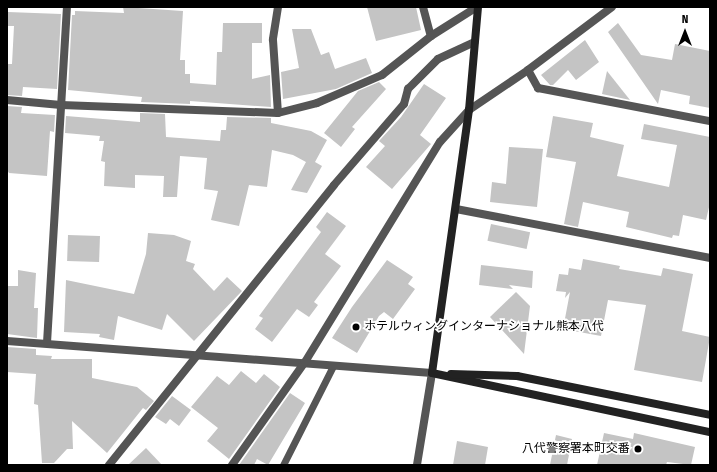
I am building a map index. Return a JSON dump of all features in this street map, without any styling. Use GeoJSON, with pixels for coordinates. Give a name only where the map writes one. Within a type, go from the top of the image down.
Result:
{"type":"FeatureCollection","features":[{"type":"Feature","properties":{"kind":"street"},"geometry":{"type":"LineString","coordinates":[[47,343],[67,7]]}},
{"type":"Feature","properties":{"kind":"street"},"geometry":{"type":"LineString","coordinates":[[278,7],[273,40],[278,113]]}},
{"type":"Feature","properties":{"kind":"street"},"geometry":{"type":"LineString","coordinates":[[423,7],[431,36]]}},
{"type":"Feature","properties":{"kind":"street"},"geometry":{"type":"LineString","coordinates":[[7,100],[61,105],[278,113],[317,103],[382,75],[431,36],[477,7]]}},
{"type":"Feature","properties":{"kind":"street"},"geometry":{"type":"LineString","coordinates":[[417,465],[432,373],[469,110],[477,7]]}},
{"type":"Feature","properties":{"kind":"street"},"geometry":{"type":"LineString","coordinates":[[232,465],[304,362],[440,142],[469,110],[528,70],[612,7]]}},
{"type":"Feature","properties":{"kind":"street"},"geometry":{"type":"LineString","coordinates":[[109,465],[200,354],[334,185],[404,104],[408,89],[438,59],[474,42]]}},
{"type":"Feature","properties":{"kind":"street"},"geometry":{"type":"LineString","coordinates":[[528,70],[538,88],[710,121]]}},
{"type":"Feature","properties":{"kind":"street"},"geometry":{"type":"LineString","coordinates":[[456,209],[710,258]]}},
{"type":"Feature","properties":{"kind":"street"},"geometry":{"type":"LineString","coordinates":[[7,341],[200,354],[432,373],[517,376],[710,415]]}},
{"type":"Feature","properties":{"kind":"street"},"geometry":{"type":"LineString","coordinates":[[432,373],[710,432]]}},
{"type":"Feature","properties":{"kind":"lane"},"geometry":{"type":"LineString","coordinates":[[283,465],[333,366]]}},
{"type":"Feature","properties":{"kind":"building"},"geometry":{"type":"Polygon","coordinates":[[[123,7],[183,11],[180,60],[185,60],[185,74],[190,74],[190,83],[216,85],[217,52],[222,52],[223,23],[262,23],[262,43],[252,43],[252,79],[270,75],[271,107],[190,101],[190,104],[141,102],[142,97],[68,90],[72,15],[75,15],[75,11],[124,13],[123,7]]]}},
{"type":"Feature","properties":{"kind":"building"},"geometry":{"type":"Polygon","coordinates":[[[367,7],[416,7],[421,30],[376,41],[367,7]]]}},
{"type":"Feature","properties":{"kind":"building"},"geometry":{"type":"Polygon","coordinates":[[[8,12],[61,14],[57,89],[23,87],[22,96],[7,95],[7,64],[12,64],[14,26],[7,26],[8,12]]]}},
{"type":"Feature","properties":{"kind":"building"},"geometry":{"type":"Polygon","coordinates":[[[618,23],[641,55],[672,60],[675,44],[710,51],[710,108],[689,104],[690,96],[661,90],[658,104],[608,32],[618,23]]]}},
{"type":"Feature","properties":{"kind":"building"},"geometry":{"type":"Polygon","coordinates":[[[292,29],[311,29],[321,55],[329,52],[335,69],[366,58],[372,73],[336,89],[283,99],[281,72],[299,68],[292,29]]]}},
{"type":"Feature","properties":{"kind":"building"},"geometry":{"type":"Polygon","coordinates":[[[585,40],[599,62],[576,80],[568,70],[553,85],[550,85],[541,75],[585,40]]]}},
{"type":"Feature","properties":{"kind":"building"},"geometry":{"type":"Polygon","coordinates":[[[607,71],[630,100],[602,94],[607,71]]]}},
{"type":"Feature","properties":{"kind":"building"},"geometry":{"type":"Polygon","coordinates":[[[379,82],[386,89],[352,127],[355,129],[341,147],[324,133],[358,91],[379,82]]]}},
{"type":"Feature","properties":{"kind":"building"},"geometry":{"type":"Polygon","coordinates":[[[424,84],[446,98],[420,135],[431,144],[392,189],[366,167],[385,146],[379,141],[401,117],[424,84]]]}},
{"type":"Feature","properties":{"kind":"building"},"geometry":{"type":"Polygon","coordinates":[[[7,106],[22,107],[21,113],[55,115],[54,132],[50,131],[47,176],[9,173],[7,170],[7,106]]]}},
{"type":"Feature","properties":{"kind":"building"},"geometry":{"type":"Polygon","coordinates":[[[140,113],[165,114],[166,137],[220,141],[221,130],[226,130],[227,117],[271,118],[271,123],[311,131],[327,140],[315,162],[322,166],[307,193],[291,190],[306,162],[293,155],[272,150],[267,187],[249,185],[239,226],[211,220],[218,191],[204,189],[207,158],[180,156],[177,197],[163,197],[164,176],[135,175],[135,188],[104,186],[105,162],[101,161],[104,141],[99,141],[100,136],[65,133],[66,116],[140,122],[140,113]]]}},
{"type":"Feature","properties":{"kind":"building"},"geometry":{"type":"Polygon","coordinates":[[[553,116],[593,123],[590,137],[624,145],[617,176],[669,187],[677,145],[641,139],[644,124],[710,137],[710,203],[706,220],[683,215],[679,236],[673,235],[672,238],[626,227],[629,212],[583,202],[578,227],[564,224],[576,162],[546,157],[553,116]]]}},
{"type":"Feature","properties":{"kind":"building"},"geometry":{"type":"Polygon","coordinates":[[[509,147],[543,149],[537,207],[490,202],[492,182],[506,184],[509,147]]]}},
{"type":"Feature","properties":{"kind":"building"},"geometry":{"type":"Polygon","coordinates":[[[327,212],[346,226],[325,254],[341,266],[314,302],[318,305],[309,317],[297,309],[272,342],[255,329],[263,318],[259,316],[321,232],[316,227],[327,212]]]}},
{"type":"Feature","properties":{"kind":"building"},"geometry":{"type":"Polygon","coordinates":[[[491,224],[530,232],[527,249],[487,241],[491,224]]]}},
{"type":"Feature","properties":{"kind":"building"},"geometry":{"type":"Polygon","coordinates":[[[148,233],[174,235],[191,241],[186,261],[195,264],[193,269],[214,291],[227,277],[242,291],[194,341],[167,314],[162,330],[118,316],[114,340],[99,337],[100,334],[64,332],[66,280],[134,294],[146,254],[148,233]]]}},
{"type":"Feature","properties":{"kind":"building"},"geometry":{"type":"Polygon","coordinates":[[[68,235],[100,236],[99,262],[67,261],[68,235]]]}},
{"type":"Feature","properties":{"kind":"building"},"geometry":{"type":"Polygon","coordinates":[[[583,259],[620,266],[619,269],[661,276],[663,268],[693,274],[682,331],[710,337],[702,382],[634,370],[646,305],[608,300],[601,336],[563,329],[570,292],[565,298],[566,292],[556,291],[559,274],[568,275],[569,268],[581,270],[583,259]]]}},
{"type":"Feature","properties":{"kind":"building"},"geometry":{"type":"Polygon","coordinates":[[[387,260],[413,277],[408,284],[415,289],[393,319],[384,312],[379,316],[357,353],[332,338],[352,307],[387,260]]]}},
{"type":"Feature","properties":{"kind":"building"},"geometry":{"type":"Polygon","coordinates":[[[481,265],[533,271],[532,288],[509,285],[513,289],[479,285],[481,265]]]}},
{"type":"Feature","properties":{"kind":"building"},"geometry":{"type":"Polygon","coordinates":[[[18,270],[36,273],[34,308],[38,308],[37,338],[7,334],[7,286],[18,286],[18,270]]]}},
{"type":"Feature","properties":{"kind":"building"},"geometry":{"type":"Polygon","coordinates":[[[516,292],[530,306],[524,354],[490,317],[516,292]]]}},
{"type":"Feature","properties":{"kind":"building"},"geometry":{"type":"Polygon","coordinates":[[[7,347],[36,349],[36,355],[52,356],[51,359],[92,359],[92,378],[137,387],[154,401],[146,410],[143,408],[107,453],[72,421],[73,449],[67,449],[54,463],[42,463],[38,405],[34,404],[36,374],[7,372],[7,347]]]}},
{"type":"Feature","properties":{"kind":"building"},"geometry":{"type":"Polygon","coordinates":[[[241,371],[256,383],[264,374],[280,387],[229,459],[207,441],[218,428],[191,407],[217,376],[229,385],[241,371]]]}},
{"type":"Feature","properties":{"kind":"building"},"geometry":{"type":"Polygon","coordinates":[[[290,393],[305,403],[268,465],[257,459],[254,465],[239,465],[290,393]]]}},
{"type":"Feature","properties":{"kind":"building"},"geometry":{"type":"Polygon","coordinates":[[[172,396],[191,410],[179,426],[170,419],[166,424],[155,417],[172,396]]]}},
{"type":"Feature","properties":{"kind":"building"},"geometry":{"type":"Polygon","coordinates":[[[604,433],[633,439],[634,433],[695,447],[691,465],[667,462],[666,465],[597,465],[604,433]]]}},
{"type":"Feature","properties":{"kind":"building"},"geometry":{"type":"Polygon","coordinates":[[[556,435],[572,439],[567,465],[550,465],[556,435]]]}},
{"type":"Feature","properties":{"kind":"building"},"geometry":{"type":"Polygon","coordinates":[[[457,441],[488,447],[485,465],[453,465],[457,441]]]}},
{"type":"Feature","properties":{"kind":"building"},"geometry":{"type":"Polygon","coordinates":[[[146,448],[162,465],[128,465],[146,448]]]}},
{"type":"Feature","properties":{"kind":"place","name":"ホテルウィングインターナショナル熊本八代"},"geometry":{"type":"Point","coordinates":[356,327]}},
{"type":"Feature","properties":{"kind":"place","name":"八代警察署本町交番"},"geometry":{"type":"Point","coordinates":[638,449]}}]}
